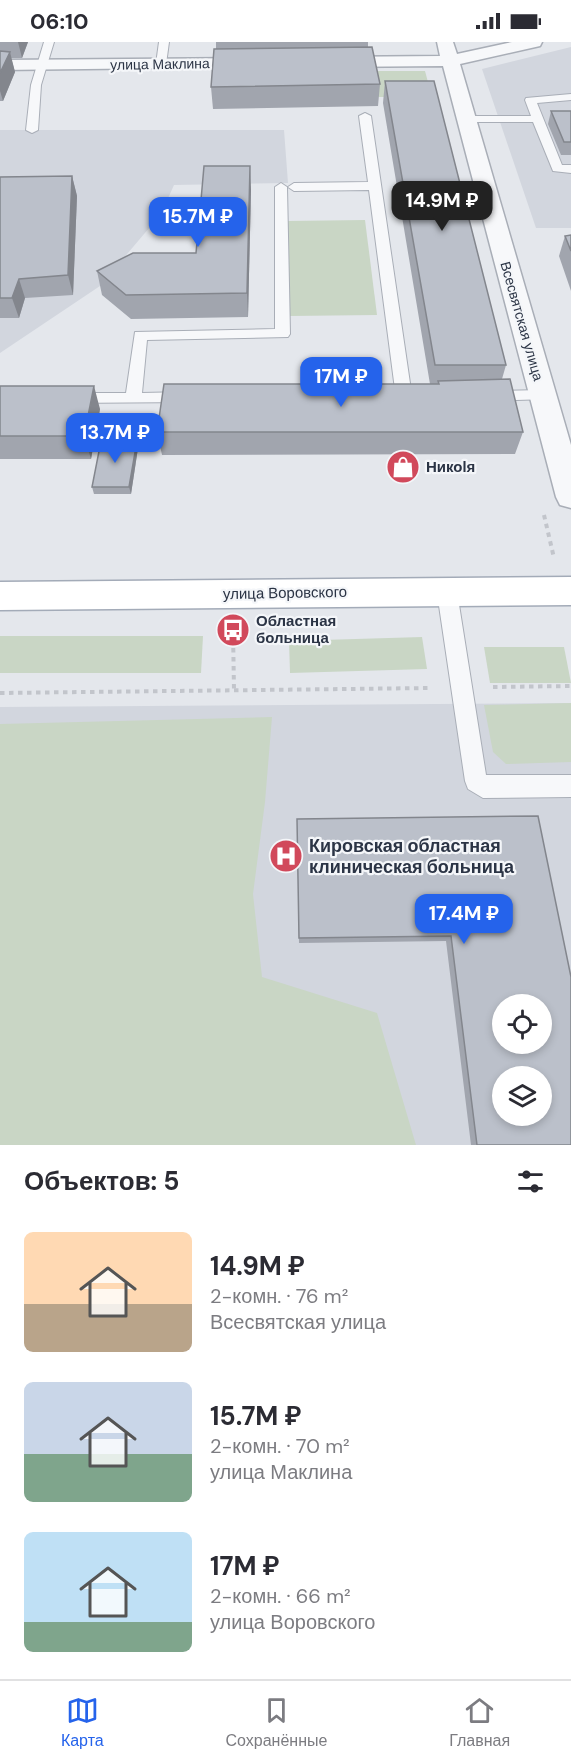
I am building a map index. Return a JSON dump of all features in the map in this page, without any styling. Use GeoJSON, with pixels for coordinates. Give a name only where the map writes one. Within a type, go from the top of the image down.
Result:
{"type":"FeatureCollection","features":[{"type":"Feature","properties":{"kind":"main road","name":"улица Воровского"},"geometry":{"type":"LineString","coordinates":[[0,596],[571,591]]}},
{"type":"Feature","properties":{"kind":"street"},"geometry":{"type":"LineString","coordinates":[[310,62],[447,52],[534,42]]}},
{"type":"Feature","properties":{"kind":"street","name":"Всесвятская улица"},"geometry":{"type":"LineString","coordinates":[[447,52],[571,497]]}},
{"type":"Feature","properties":{"kind":"street","name":"улица Маклина"},"geometry":{"type":"LineString","coordinates":[[0,65],[276,63]]}},
{"type":"Feature","properties":{"kind":"lane"},"geometry":{"type":"LineString","coordinates":[[32,130],[31,105],[40,65],[49,42]]}},
{"type":"Feature","properties":{"kind":"lane"},"geometry":{"type":"LineString","coordinates":[[160,64],[164,42]]}},
{"type":"Feature","properties":{"kind":"lane"},"geometry":{"type":"LineString","coordinates":[[571,97],[530,100],[557,168],[571,169]]}},
{"type":"Feature","properties":{"kind":"lane"},"geometry":{"type":"LineString","coordinates":[[365,116],[404,397]]}},
{"type":"Feature","properties":{"kind":"lane"},"geometry":{"type":"LineString","coordinates":[[466,119],[538,119]]}},
{"type":"Feature","properties":{"kind":"lane"},"geometry":{"type":"LineString","coordinates":[[133,398],[140,335],[283,334],[287,187],[375,186]]}},
{"type":"Feature","properties":{"kind":"lane"},"geometry":{"type":"LineString","coordinates":[[476,396],[543,395]]}},
{"type":"Feature","properties":{"kind":"lane"},"geometry":{"type":"LineString","coordinates":[[56,399],[204,398]]}},
{"type":"Feature","properties":{"kind":"lane"},"geometry":{"type":"LineString","coordinates":[[447,592],[476,781],[483,787],[571,786]]}},
{"type":"Feature","properties":{"kind":"path"},"geometry":{"type":"LineString","coordinates":[[543,513],[554,560]]}},
{"type":"Feature","properties":{"kind":"path"},"geometry":{"type":"LineString","coordinates":[[233,630],[234,690]]}},
{"type":"Feature","properties":{"kind":"path"},"geometry":{"type":"LineString","coordinates":[[0,693],[571,686]]}},
{"type":"Feature","properties":{"kind":"shaded area"},"geometry":{"type":"Polygon","coordinates":[[[571,47],[571,228],[536,228],[482,69],[571,47]]]}},
{"type":"Feature","properties":{"kind":"shaded area"},"geometry":{"type":"Polygon","coordinates":[[[0,130],[284,130],[288,183],[174,185],[161,214],[100,286],[0,353],[0,130]]]}},
{"type":"Feature","properties":{"kind":"shaded area","name":"Кировская областная клиническая больница"},"geometry":{"type":"Polygon","coordinates":[[[571,703],[571,1145],[0,1145],[0,707],[571,703]]]}},
{"type":"Feature","properties":{"kind":"green space"},"geometry":{"type":"Polygon","coordinates":[[[363,71],[425,71],[432,97],[369,97],[363,71]]]}},
{"type":"Feature","properties":{"kind":"green space"},"geometry":{"type":"Polygon","coordinates":[[[365,220],[377,315],[289,316],[287,221],[365,220]]]}},
{"type":"Feature","properties":{"kind":"green space"},"geometry":{"type":"Polygon","coordinates":[[[0,636],[203,636],[201,673],[0,673],[0,636]]]}},
{"type":"Feature","properties":{"kind":"green space"},"geometry":{"type":"Polygon","coordinates":[[[422,637],[427,669],[290,673],[289,641],[422,637]]]}},
{"type":"Feature","properties":{"kind":"green space"},"geometry":{"type":"Polygon","coordinates":[[[484,647],[564,647],[571,683],[490,683],[484,647]]]}},
{"type":"Feature","properties":{"kind":"green space"},"geometry":{"type":"Polygon","coordinates":[[[571,703],[571,762],[506,764],[493,752],[484,705],[571,703]]]}},
{"type":"Feature","properties":{"kind":"green space"},"geometry":{"type":"Polygon","coordinates":[[[272,717],[265,802],[253,894],[262,977],[377,1013],[416,1145],[0,1145],[0,724],[272,717]]]}},
{"type":"Feature","properties":{"kind":"building"},"geometry":{"type":"Polygon","coordinates":[[[372,47],[380,84],[211,87],[214,49],[372,47]]]}},
{"type":"Feature","properties":{"kind":"building"},"geometry":{"type":"Polygon","coordinates":[[[0,51],[10,52],[0,73],[0,51]]]}},
{"type":"Feature","properties":{"kind":"building"},"geometry":{"type":"Polygon","coordinates":[[[385,81],[434,81],[506,365],[435,365],[385,81]]]}},
{"type":"Feature","properties":{"kind":"building"},"geometry":{"type":"Polygon","coordinates":[[[551,111],[571,111],[571,142],[564,142],[551,111]]]}},
{"type":"Feature","properties":{"kind":"building"},"geometry":{"type":"Polygon","coordinates":[[[204,166],[250,166],[247,293],[126,295],[97,271],[133,253],[196,253],[199,221],[241,200],[201,200],[204,166]]]}},
{"type":"Feature","properties":{"kind":"building"},"geometry":{"type":"Polygon","coordinates":[[[72,176],[68,275],[19,279],[12,298],[0,298],[0,177],[72,176]]]}},
{"type":"Feature","properties":{"kind":"building"},"geometry":{"type":"Polygon","coordinates":[[[571,235],[571,251],[565,236],[571,235]]]}},
{"type":"Feature","properties":{"kind":"building"},"geometry":{"type":"Polygon","coordinates":[[[510,379],[523,432],[157,432],[164,384],[439,384],[438,381],[510,379]]]}},
{"type":"Feature","properties":{"kind":"building"},"geometry":{"type":"Polygon","coordinates":[[[0,386],[94,386],[84,436],[0,436],[0,386]]]}},
{"type":"Feature","properties":{"kind":"building"},"geometry":{"type":"Polygon","coordinates":[[[101,441],[137,441],[129,487],[92,487],[101,441]]]}},
{"type":"Feature","properties":{"kind":"building"},"geometry":{"type":"Polygon","coordinates":[[[538,816],[571,977],[571,1145],[477,1145],[451,936],[299,938],[297,819],[538,816]]]}},
{"type":"Feature","properties":{"kind":"place","name":"Никоlя"},"geometry":{"type":"Point","coordinates":[403,467]}},
{"type":"Feature","properties":{"kind":"place","name":"Областная больница"},"geometry":{"type":"Point","coordinates":[233,630]}},
{"type":"Feature","properties":{"kind":"place","name":"Кировская областная клиническая больница"},"geometry":{"type":"Point","coordinates":[286,856]}}]}
